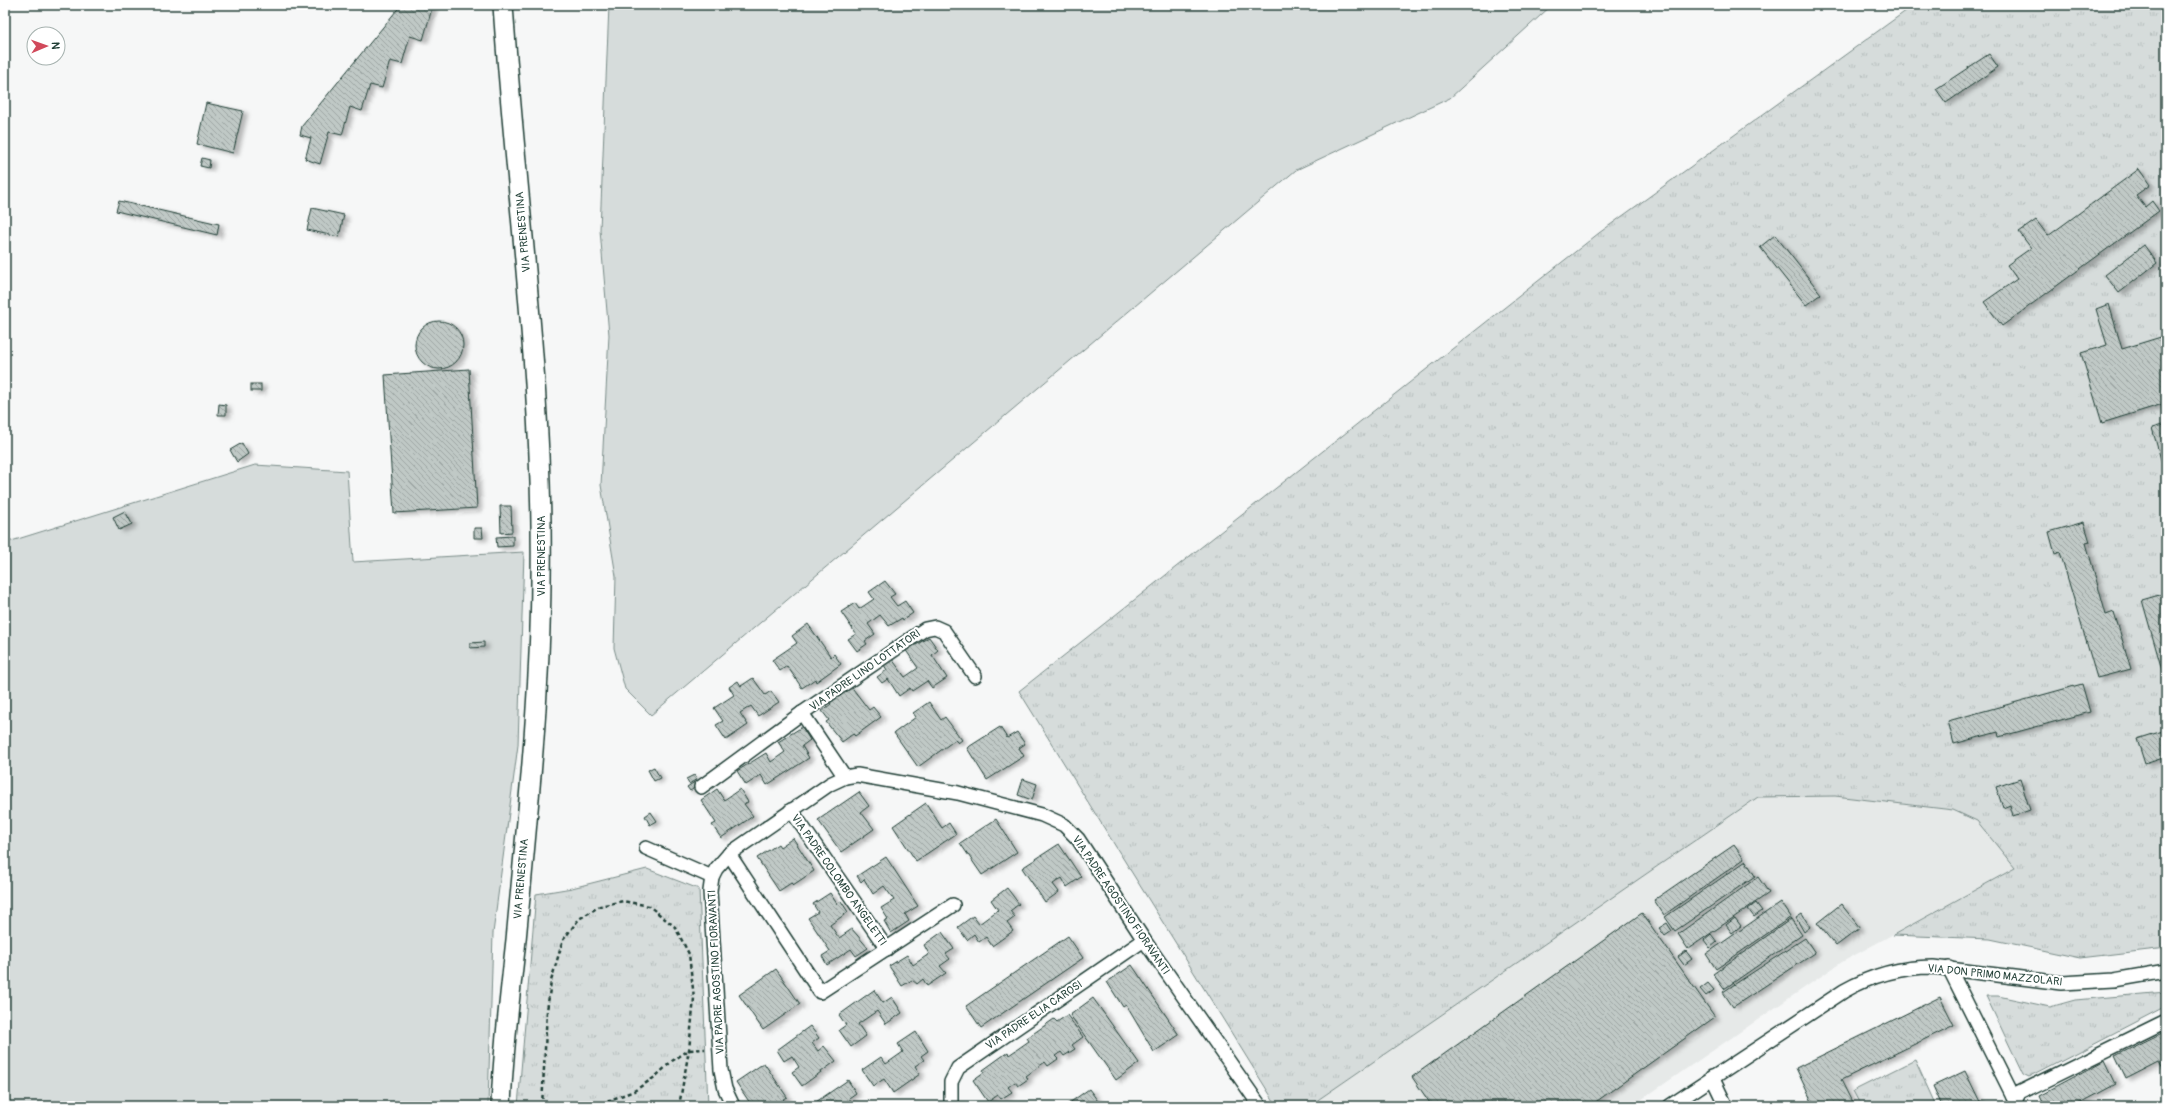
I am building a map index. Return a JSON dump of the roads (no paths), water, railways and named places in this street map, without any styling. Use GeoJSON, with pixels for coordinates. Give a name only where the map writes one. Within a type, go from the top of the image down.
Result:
{"type":"FeatureCollection","features":[{"type":"Feature","properties":{"kind":"main road","name":"VIA PRENESTINA"},"geometry":{"type":"LineString","coordinates":[[502,5],[530,315],[538,441],[542,552],[540,641],[533,748],[502,1106]]}},
{"type":"Feature","properties":{"kind":"street","name":"VIA PADRE LINO LOTTATORI"},"geometry":{"type":"LineString","coordinates":[[701,787],[802,713],[919,632],[930,628],[944,631],[975,676]]}},
{"type":"Feature","properties":{"kind":"street","name":"VIA PADRE LINO LOTTATORI"},"geometry":{"type":"LineString","coordinates":[[802,713],[844,777]]}},
{"type":"Feature","properties":{"kind":"street","name":"VIA PADRE AGOSTINO FIORAVANTI"},"geometry":{"type":"LineString","coordinates":[[733,1106],[725,1089],[721,1070],[710,891],[712,877],[716,869],[729,854],[830,784],[844,777],[864,776],[958,793],[1057,821],[1078,839],[1144,940],[1260,1106]]}},
{"type":"Feature","properties":{"kind":"street","name":"VIA PADRE COLOMBO ANGELETTI"},"geometry":{"type":"LineString","coordinates":[[791,810],[887,949]]}},
{"type":"Feature","properties":{"kind":"street"},"geometry":{"type":"LineString","coordinates":[[646,848],[712,877]]}},
{"type":"Feature","properties":{"kind":"street","name":"VIA PADRE COLOMBO ANGELETTI"},"geometry":{"type":"LineString","coordinates":[[729,854],[820,992],[953,905]]}},
{"type":"Feature","properties":{"kind":"street","name":"VIA PADRE ELIA CAROSI"},"geometry":{"type":"LineString","coordinates":[[951,1106],[951,1082],[958,1068],[1144,940]]}},
{"type":"Feature","properties":{"kind":"street","name":"VIA DON PRIMO MAZZOLARI"},"geometry":{"type":"LineString","coordinates":[[1670,1106],[1712,1077],[1858,983],[1873,977],[1918,967],[1949,968],[2062,983],[2114,980],[2166,971]]}},
{"type":"Feature","properties":{"kind":"street"},"geometry":{"type":"LineString","coordinates":[[1949,968],[2015,1101],[2166,1021]]}},
{"type":"Feature","properties":{"kind":"street"},"geometry":{"type":"LineString","coordinates":[[1712,1077],[1726,1106]]}}]}
